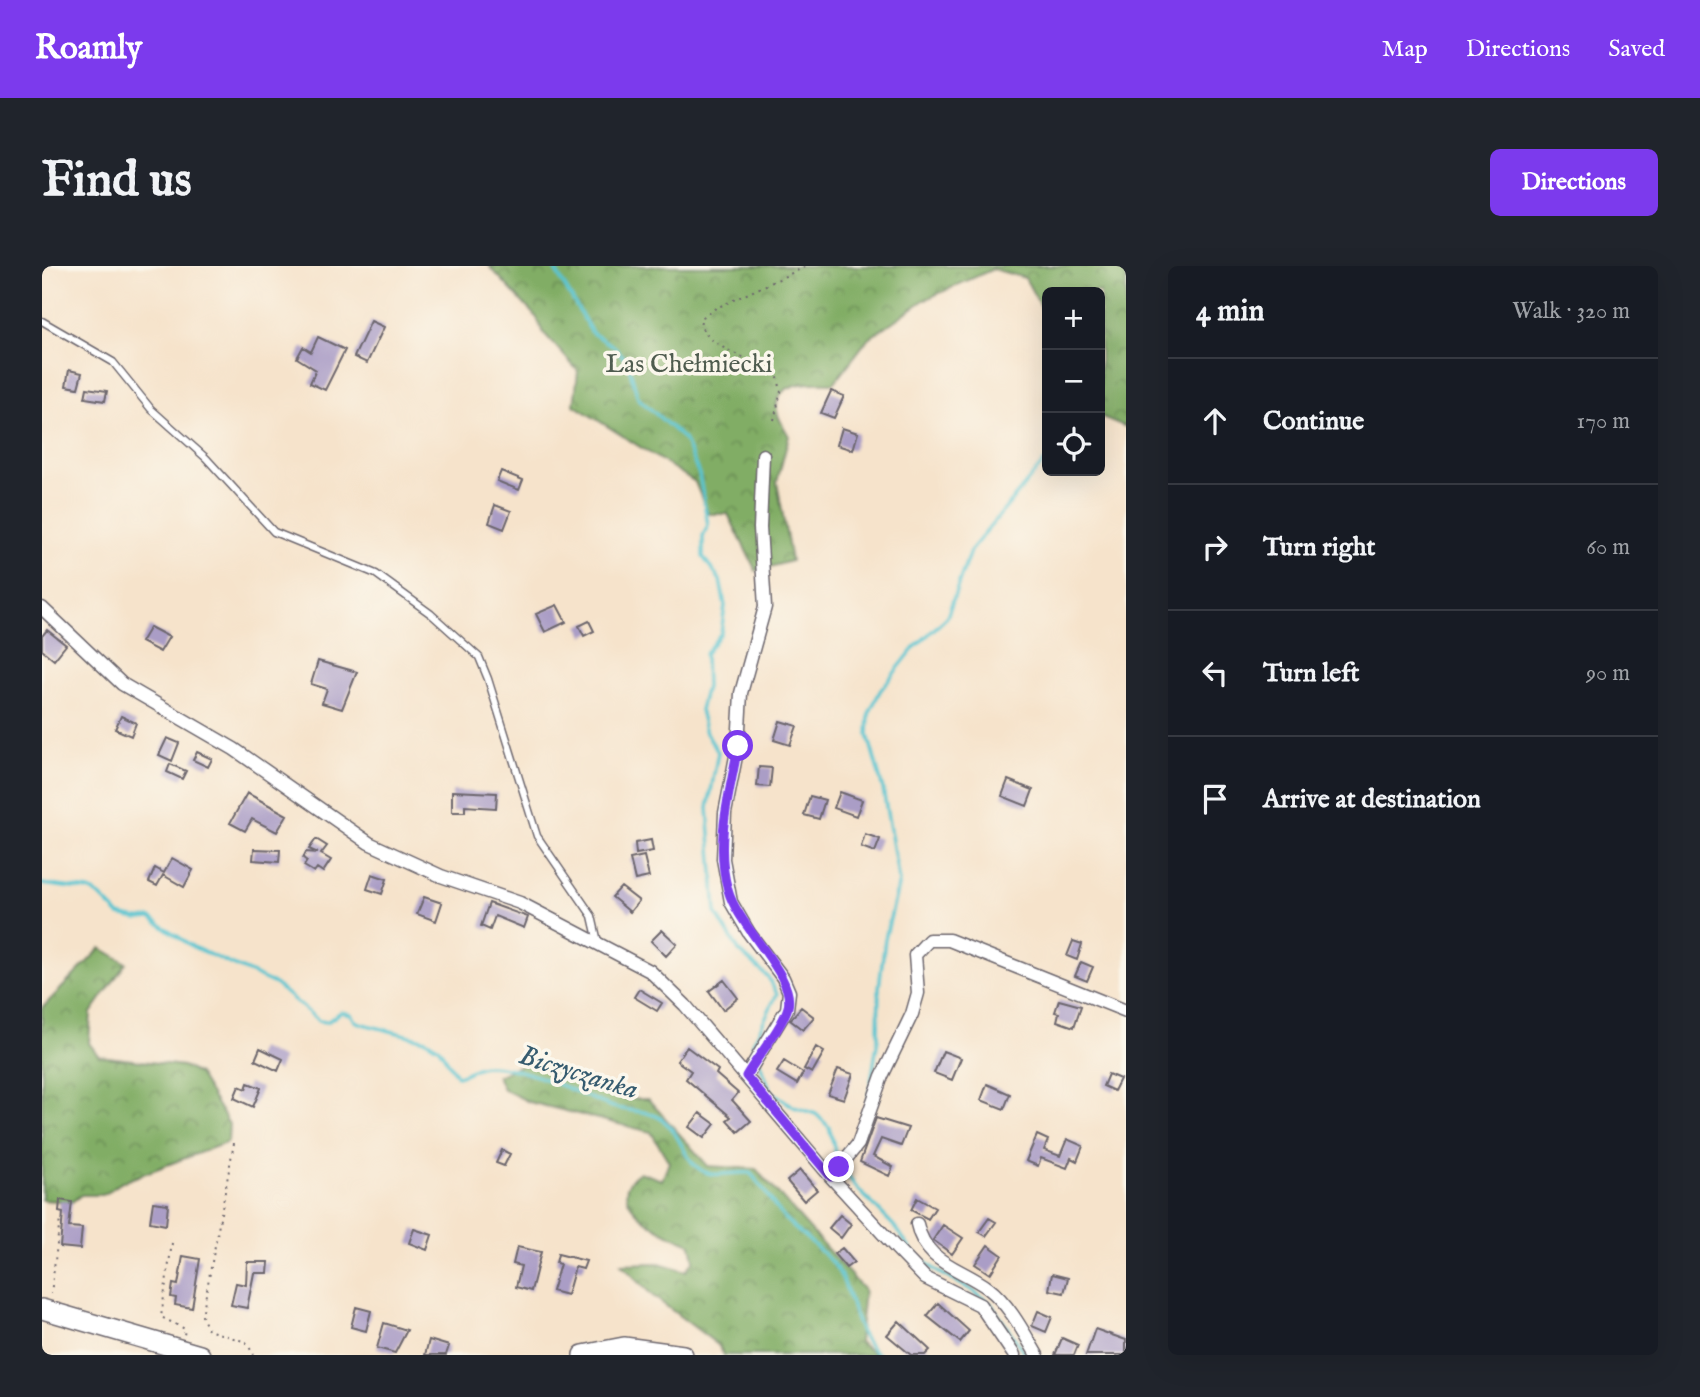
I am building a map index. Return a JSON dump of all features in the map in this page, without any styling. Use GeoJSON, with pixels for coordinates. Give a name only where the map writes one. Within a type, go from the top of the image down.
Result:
{"type":"FeatureCollection","features":[{"type":"Feature","properties":{"kind":"main road"},"geometry":{"type":"LineString","coordinates":[[46,1310],[191,1352]]}},
{"type":"Feature","properties":{"kind":"main road"},"geometry":{"type":"LineString","coordinates":[[583,1355],[633,1347],[683,1355]]}},
{"type":"Feature","properties":{"kind":"street"},"geometry":{"type":"LineString","coordinates":[[746,1076],[787,1009],[789,992],[783,978],[749,933],[731,902],[725,878],[723,838],[726,801],[738,746],[741,693],[765,607],[760,528],[763,455]]}},
{"type":"Feature","properties":{"kind":"street"},"geometry":{"type":"LineString","coordinates":[[42,608],[122,684],[233,749],[369,843],[441,876],[520,903],[650,971],[685,1005],[835,1172],[925,1278],[980,1305],[1014,1355]]}},
{"type":"Feature","properties":{"kind":"street"},"geometry":{"type":"LineString","coordinates":[[835,1172],[858,1144],[882,1076],[912,1014],[918,993],[915,955],[929,940],[949,940],[1126,1011]]}},
{"type":"Feature","properties":{"kind":"street"},"geometry":{"type":"LineString","coordinates":[[917,1224],[920,1238],[932,1256],[989,1289],[1018,1323],[1037,1355]]}},
{"type":"Feature","properties":{"kind":"street"},"geometry":{"type":"LineString","coordinates":[[980,1305],[989,1289]]}},
{"type":"Feature","properties":{"kind":"lane"},"geometry":{"type":"LineString","coordinates":[[42,321],[113,362],[151,409],[206,458],[274,532],[376,574],[431,614],[479,657],[537,836],[592,916],[598,942]]}},
{"type":"Feature","properties":{"kind":"path"},"geometry":{"type":"LineString","coordinates":[[774,420],[782,391],[778,378],[753,360],[712,341],[700,325],[703,317],[714,309],[807,266]]}},
{"type":"Feature","properties":{"kind":"path"},"geometry":{"type":"LineString","coordinates":[[234,1143],[202,1316],[208,1330],[246,1342],[254,1355]]}},
{"type":"Feature","properties":{"kind":"path"},"geometry":{"type":"LineString","coordinates":[[46,1310],[60,1219]]}},
{"type":"Feature","properties":{"kind":"path"},"geometry":{"type":"LineString","coordinates":[[172,1243],[161,1317],[185,1329],[191,1352]]}},
{"type":"Feature","properties":{"kind":"green space","name":"Las Chełmiecki"},"geometry":{"type":"Polygon","coordinates":[[[489,266],[1126,266],[1126,427],[1105,418],[1105,287],[1042,287],[1042,309],[1025,278],[993,269],[924,300],[868,339],[834,383],[806,383],[781,393],[777,401],[777,411],[789,436],[777,482],[791,561],[756,571],[728,514],[708,514],[695,482],[574,405],[578,371],[542,331],[537,318],[489,266]]]}},
{"type":"Feature","properties":{"kind":"green space"},"geometry":{"type":"Polygon","coordinates":[[[101,948],[126,963],[91,1013],[89,1043],[99,1056],[183,1066],[198,1074],[229,1124],[228,1142],[122,1182],[103,1195],[81,1195],[72,1202],[42,1200],[42,1008],[101,948]]]}},
{"type":"Feature","properties":{"kind":"green space"},"geometry":{"type":"Polygon","coordinates":[[[523,1064],[594,1080],[626,1099],[648,1099],[708,1166],[756,1169],[864,1290],[859,1342],[876,1355],[724,1355],[718,1345],[653,1296],[621,1264],[659,1263],[686,1271],[694,1260],[691,1244],[666,1233],[640,1216],[626,1194],[629,1183],[640,1172],[662,1180],[669,1162],[651,1132],[529,1102],[503,1089],[497,1076],[523,1064]]]}},
{"type":"Feature","properties":{"kind":"building"},"geometry":{"type":"Polygon","coordinates":[[[371,321],[384,327],[367,363],[354,357],[371,321]]]}},
{"type":"Feature","properties":{"kind":"building"},"geometry":{"type":"Polygon","coordinates":[[[318,337],[345,350],[325,390],[310,383],[316,370],[297,358],[303,347],[311,352],[318,337]]]}},
{"type":"Feature","properties":{"kind":"building"},"geometry":{"type":"Polygon","coordinates":[[[69,370],[82,373],[78,388],[66,386],[69,370]]]}},
{"type":"Feature","properties":{"kind":"building"},"geometry":{"type":"Polygon","coordinates":[[[87,388],[107,391],[105,401],[85,398],[87,388]]]}},
{"type":"Feature","properties":{"kind":"building"},"geometry":{"type":"Polygon","coordinates":[[[831,391],[844,396],[834,418],[821,413],[831,391]]]}},
{"type":"Feature","properties":{"kind":"building"},"geometry":{"type":"Polygon","coordinates":[[[842,428],[858,433],[853,450],[837,445],[842,428]]]}},
{"type":"Feature","properties":{"kind":"building"},"geometry":{"type":"Polygon","coordinates":[[[501,471],[523,480],[519,490],[497,481],[501,471]]]}},
{"type":"Feature","properties":{"kind":"building"},"geometry":{"type":"Polygon","coordinates":[[[495,505],[511,511],[504,529],[489,523],[495,505]]]}},
{"type":"Feature","properties":{"kind":"building"},"geometry":{"type":"Polygon","coordinates":[[[557,605],[566,622],[545,632],[536,614],[557,605]]]}},
{"type":"Feature","properties":{"kind":"building"},"geometry":{"type":"Polygon","coordinates":[[[589,621],[594,631],[584,636],[579,626],[589,621]]]}},
{"type":"Feature","properties":{"kind":"building"},"geometry":{"type":"Polygon","coordinates":[[[150,627],[169,637],[160,652],[141,642],[150,627]]]}},
{"type":"Feature","properties":{"kind":"building"},"geometry":{"type":"Polygon","coordinates":[[[47,630],[66,645],[54,660],[42,650],[42,636],[47,630]]]}},
{"type":"Feature","properties":{"kind":"building"},"geometry":{"type":"Polygon","coordinates":[[[318,661],[357,672],[342,709],[322,703],[327,689],[311,684],[318,661]]]}},
{"type":"Feature","properties":{"kind":"building"},"geometry":{"type":"Polygon","coordinates":[[[121,716],[136,723],[131,736],[115,729],[121,716]]]}},
{"type":"Feature","properties":{"kind":"building"},"geometry":{"type":"Polygon","coordinates":[[[780,721],[797,726],[790,745],[774,740],[780,721]]]}},
{"type":"Feature","properties":{"kind":"building"},"geometry":{"type":"Polygon","coordinates":[[[167,738],[179,743],[172,761],[159,755],[167,738]]]}},
{"type":"Feature","properties":{"kind":"building"},"geometry":{"type":"Polygon","coordinates":[[[197,752],[212,759],[208,767],[193,760],[197,752]]]}},
{"type":"Feature","properties":{"kind":"building"},"geometry":{"type":"Polygon","coordinates":[[[170,764],[186,771],[182,779],[167,772],[170,764]]]}},
{"type":"Feature","properties":{"kind":"building"},"geometry":{"type":"Polygon","coordinates":[[[759,767],[772,768],[770,787],[757,786],[759,767]]]}},
{"type":"Feature","properties":{"kind":"building"},"geometry":{"type":"Polygon","coordinates":[[[1008,780],[1033,790],[1027,806],[1002,796],[1008,780]]]}},
{"type":"Feature","properties":{"kind":"building"},"geometry":{"type":"Polygon","coordinates":[[[452,791],[497,793],[496,808],[465,806],[465,812],[452,812],[452,791]]]}},
{"type":"Feature","properties":{"kind":"building"},"geometry":{"type":"Polygon","coordinates":[[[840,792],[862,800],[856,816],[834,808],[840,792]]]}},
{"type":"Feature","properties":{"kind":"building"},"geometry":{"type":"Polygon","coordinates":[[[247,793],[287,815],[277,832],[252,819],[245,831],[230,823],[247,793]]]}},
{"type":"Feature","properties":{"kind":"building"},"geometry":{"type":"Polygon","coordinates":[[[810,796],[825,800],[819,819],[804,815],[810,796]]]}},
{"type":"Feature","properties":{"kind":"building"},"geometry":{"type":"Polygon","coordinates":[[[865,834],[880,839],[875,852],[861,847],[865,834]]]}},
{"type":"Feature","properties":{"kind":"building"},"geometry":{"type":"Polygon","coordinates":[[[316,839],[327,846],[321,854],[331,860],[323,872],[317,868],[314,872],[304,866],[307,861],[303,858],[306,852],[318,853],[309,849],[316,839]]]}},
{"type":"Feature","properties":{"kind":"building"},"geometry":{"type":"Polygon","coordinates":[[[651,840],[653,851],[636,854],[635,843],[651,840]]]}},
{"type":"Feature","properties":{"kind":"building"},"geometry":{"type":"Polygon","coordinates":[[[254,849],[280,850],[279,862],[253,860],[254,849]]]}},
{"type":"Feature","properties":{"kind":"building"},"geometry":{"type":"Polygon","coordinates":[[[644,856],[649,877],[635,880],[630,859],[644,856]]]}},
{"type":"Feature","properties":{"kind":"building"},"geometry":{"type":"Polygon","coordinates":[[[172,858],[193,870],[184,887],[163,875],[157,886],[149,882],[155,868],[164,873],[172,858]]]}},
{"type":"Feature","properties":{"kind":"building"},"geometry":{"type":"Polygon","coordinates":[[[372,874],[387,879],[382,894],[367,889],[372,874]]]}},
{"type":"Feature","properties":{"kind":"building"},"geometry":{"type":"Polygon","coordinates":[[[621,887],[639,901],[630,912],[612,897],[621,887]]]}},
{"type":"Feature","properties":{"kind":"building"},"geometry":{"type":"Polygon","coordinates":[[[424,897],[442,903],[436,921],[417,914],[424,897]]]}},
{"type":"Feature","properties":{"kind":"building"},"geometry":{"type":"Polygon","coordinates":[[[489,903],[528,917],[524,928],[495,916],[490,930],[481,926],[489,903]]]}},
{"type":"Feature","properties":{"kind":"building"},"geometry":{"type":"Polygon","coordinates":[[[662,930],[677,944],[666,956],[651,941],[662,930]]]}},
{"type":"Feature","properties":{"kind":"building"},"geometry":{"type":"Polygon","coordinates":[[[1073,941],[1082,944],[1077,960],[1067,956],[1073,941]]]}},
{"type":"Feature","properties":{"kind":"building"},"geometry":{"type":"Polygon","coordinates":[[[1081,962],[1093,967],[1087,981],[1075,976],[1081,962]]]}},
{"type":"Feature","properties":{"kind":"building"},"geometry":{"type":"Polygon","coordinates":[[[724,980],[738,998],[723,1010],[709,991],[724,980]]]}},
{"type":"Feature","properties":{"kind":"building"},"geometry":{"type":"Polygon","coordinates":[[[639,989],[662,1003],[657,1011],[634,997],[639,989]]]}},
{"type":"Feature","properties":{"kind":"building"},"geometry":{"type":"Polygon","coordinates":[[[1059,1000],[1081,1006],[1074,1027],[1057,1021],[1059,1013],[1055,1012],[1059,1000]]]}},
{"type":"Feature","properties":{"kind":"building"},"geometry":{"type":"Polygon","coordinates":[[[801,1007],[814,1017],[803,1030],[790,1020],[801,1007]]]}},
{"type":"Feature","properties":{"kind":"building"},"geometry":{"type":"Polygon","coordinates":[[[687,1047],[718,1070],[716,1074],[738,1093],[732,1100],[751,1121],[738,1132],[727,1120],[731,1117],[686,1079],[691,1071],[677,1061],[687,1047]]]}},
{"type":"Feature","properties":{"kind":"building"},"geometry":{"type":"Polygon","coordinates":[[[816,1047],[824,1052],[812,1073],[804,1069],[816,1047]]]}},
{"type":"Feature","properties":{"kind":"building"},"geometry":{"type":"Polygon","coordinates":[[[260,1048],[283,1059],[278,1071],[255,1060],[260,1048]]]}},
{"type":"Feature","properties":{"kind":"building"},"geometry":{"type":"Polygon","coordinates":[[[943,1051],[961,1058],[952,1080],[934,1073],[943,1051]]]}},
{"type":"Feature","properties":{"kind":"building"},"geometry":{"type":"Polygon","coordinates":[[[784,1061],[803,1073],[797,1084],[777,1072],[784,1061]]]}},
{"type":"Feature","properties":{"kind":"building"},"geometry":{"type":"Polygon","coordinates":[[[838,1069],[853,1074],[844,1099],[828,1094],[838,1069]]]}},
{"type":"Feature","properties":{"kind":"building"},"geometry":{"type":"Polygon","coordinates":[[[1108,1074],[1120,1079],[1114,1091],[1103,1086],[1108,1074]]]}},
{"type":"Feature","properties":{"kind":"building"},"geometry":{"type":"Polygon","coordinates":[[[248,1083],[261,1088],[253,1107],[234,1098],[239,1086],[246,1089],[248,1083]]]}},
{"type":"Feature","properties":{"kind":"building"},"geometry":{"type":"Polygon","coordinates":[[[987,1084],[1010,1094],[1004,1109],[981,1100],[987,1084]]]}},
{"type":"Feature","properties":{"kind":"building"},"geometry":{"type":"Polygon","coordinates":[[[700,1113],[715,1124],[704,1138],[689,1127],[700,1113]]]}},
{"type":"Feature","properties":{"kind":"building"},"geometry":{"type":"Polygon","coordinates":[[[876,1118],[908,1128],[901,1146],[881,1139],[873,1156],[893,1167],[889,1176],[860,1162],[876,1118]]]}},
{"type":"Feature","properties":{"kind":"building"},"geometry":{"type":"Polygon","coordinates":[[[1037,1135],[1048,1140],[1044,1150],[1060,1156],[1067,1139],[1083,1146],[1077,1161],[1071,1158],[1067,1168],[1041,1158],[1038,1166],[1026,1161],[1037,1135]]]}},
{"type":"Feature","properties":{"kind":"building"},"geometry":{"type":"Polygon","coordinates":[[[502,1150],[510,1154],[504,1166],[496,1163],[502,1150]]]}},
{"type":"Feature","properties":{"kind":"building"},"geometry":{"type":"Polygon","coordinates":[[[800,1170],[817,1190],[804,1201],[787,1181],[800,1170]]]}},
{"type":"Feature","properties":{"kind":"building"},"geometry":{"type":"Polygon","coordinates":[[[917,1198],[935,1208],[928,1219],[911,1210],[917,1198]]]}},
{"type":"Feature","properties":{"kind":"building"},"geometry":{"type":"Polygon","coordinates":[[[60,1200],[72,1202],[69,1227],[82,1228],[80,1249],[60,1247],[63,1213],[59,1212],[60,1200]]]}},
{"type":"Feature","properties":{"kind":"building"},"geometry":{"type":"Polygon","coordinates":[[[153,1202],[168,1204],[166,1225],[150,1222],[153,1202]]]}},
{"type":"Feature","properties":{"kind":"building"},"geometry":{"type":"Polygon","coordinates":[[[840,1215],[851,1224],[841,1238],[829,1228],[840,1215]]]}},
{"type":"Feature","properties":{"kind":"building"},"geometry":{"type":"Polygon","coordinates":[[[989,1218],[996,1222],[986,1236],[979,1232],[989,1218]]]}},
{"type":"Feature","properties":{"kind":"building"},"geometry":{"type":"Polygon","coordinates":[[[943,1225],[963,1238],[952,1254],[933,1240],[943,1225]]]}},
{"type":"Feature","properties":{"kind":"building"},"geometry":{"type":"Polygon","coordinates":[[[414,1229],[432,1235],[427,1250],[409,1243],[414,1229]]]}},
{"type":"Feature","properties":{"kind":"building"},"geometry":{"type":"Polygon","coordinates":[[[988,1245],[1002,1255],[990,1274],[975,1264],[988,1245]]]}},
{"type":"Feature","properties":{"kind":"building"},"geometry":{"type":"Polygon","coordinates":[[[517,1247],[541,1252],[531,1291],[516,1287],[521,1266],[513,1264],[517,1247]]]}},
{"type":"Feature","properties":{"kind":"building"},"geometry":{"type":"Polygon","coordinates":[[[842,1248],[854,1262],[846,1268],[834,1254],[842,1248]]]}},
{"type":"Feature","properties":{"kind":"building"},"geometry":{"type":"Polygon","coordinates":[[[558,1254],[586,1261],[583,1269],[575,1267],[567,1295],[552,1291],[560,1264],[556,1263],[558,1254]]]}},
{"type":"Feature","properties":{"kind":"building"},"geometry":{"type":"Polygon","coordinates":[[[183,1256],[200,1259],[192,1308],[175,1305],[176,1298],[171,1297],[173,1284],[178,1285],[183,1256]]]}},
{"type":"Feature","properties":{"kind":"building"},"geometry":{"type":"Polygon","coordinates":[[[247,1262],[269,1262],[268,1273],[254,1273],[247,1308],[231,1305],[236,1283],[246,1285],[247,1262]]]}},
{"type":"Feature","properties":{"kind":"building"},"geometry":{"type":"Polygon","coordinates":[[[1052,1274],[1068,1278],[1064,1293],[1049,1290],[1052,1274]]]}},
{"type":"Feature","properties":{"kind":"building"},"geometry":{"type":"Polygon","coordinates":[[[938,1303],[969,1331],[960,1342],[927,1316],[938,1303]]]}},
{"type":"Feature","properties":{"kind":"building"},"geometry":{"type":"Polygon","coordinates":[[[356,1307],[371,1311],[366,1331],[351,1327],[356,1307]]]}},
{"type":"Feature","properties":{"kind":"building"},"geometry":{"type":"Polygon","coordinates":[[[1038,1311],[1052,1317],[1046,1332],[1032,1326],[1038,1311]]]}},
{"type":"Feature","properties":{"kind":"building"},"geometry":{"type":"Polygon","coordinates":[[[899,1321],[930,1350],[925,1355],[911,1355],[887,1335],[899,1321]]]}},
{"type":"Feature","properties":{"kind":"building"},"geometry":{"type":"Polygon","coordinates":[[[384,1323],[407,1330],[395,1353],[377,1348],[384,1323]]]}},
{"type":"Feature","properties":{"kind":"building"},"geometry":{"type":"Polygon","coordinates":[[[1095,1329],[1126,1340],[1126,1355],[1086,1355],[1095,1329]]]}},
{"type":"Feature","properties":{"kind":"building"},"geometry":{"type":"Polygon","coordinates":[[[1062,1338],[1078,1345],[1074,1355],[1055,1355],[1062,1338]]]}},
{"type":"Feature","properties":{"kind":"building"},"geometry":{"type":"Polygon","coordinates":[[[429,1340],[449,1346],[446,1355],[425,1355],[429,1340]]]}},
{"type":"Feature","properties":{"kind":"waterway"},"geometry":{"type":"LineString","coordinates":[[553,266],[592,333],[615,347],[628,363],[638,398],[684,439],[699,474],[708,525],[703,536],[703,557],[720,580],[725,606],[721,633],[705,654],[706,687],[700,710],[706,733],[718,752],[708,808],[716,913],[739,951],[768,977],[777,994],[753,1043],[755,1055]]}},
{"type":"Feature","properties":{"kind":"waterway"},"geometry":{"type":"LineString","coordinates":[[868,1101],[878,1038],[879,988],[885,939],[899,882],[883,789],[868,735],[869,714],[880,691],[914,648],[947,617],[970,551],[1042,464]]}},
{"type":"Feature","properties":{"kind":"waterway","name":"Biczyczanka"},"geometry":{"type":"LineString","coordinates":[[42,884],[89,890],[100,896],[119,915],[137,919],[151,918],[193,947],[275,984],[319,1021],[327,1022],[341,1012],[351,1014],[355,1021],[363,1024],[426,1040],[439,1048],[457,1076],[482,1066],[516,1070],[614,1107],[657,1116],[670,1126],[690,1159],[703,1171],[712,1174],[750,1173],[784,1218],[837,1269],[858,1326],[879,1355]]}},
{"type":"Feature","properties":{"kind":"waterway"},"geometry":{"type":"LineString","coordinates":[[759,1061],[771,1091],[794,1107],[816,1114],[829,1127],[836,1155],[854,1185],[896,1228],[913,1253],[938,1272],[991,1304],[1026,1355]]}},
{"type":"Feature","properties":{"kind":"route"},"geometry":{"type":"LineString","coordinates":[[738,746],[724,813],[725,878],[737,914],[773,963],[789,992],[787,1009],[746,1076],[831,1177],[839,1167]]}}]}
